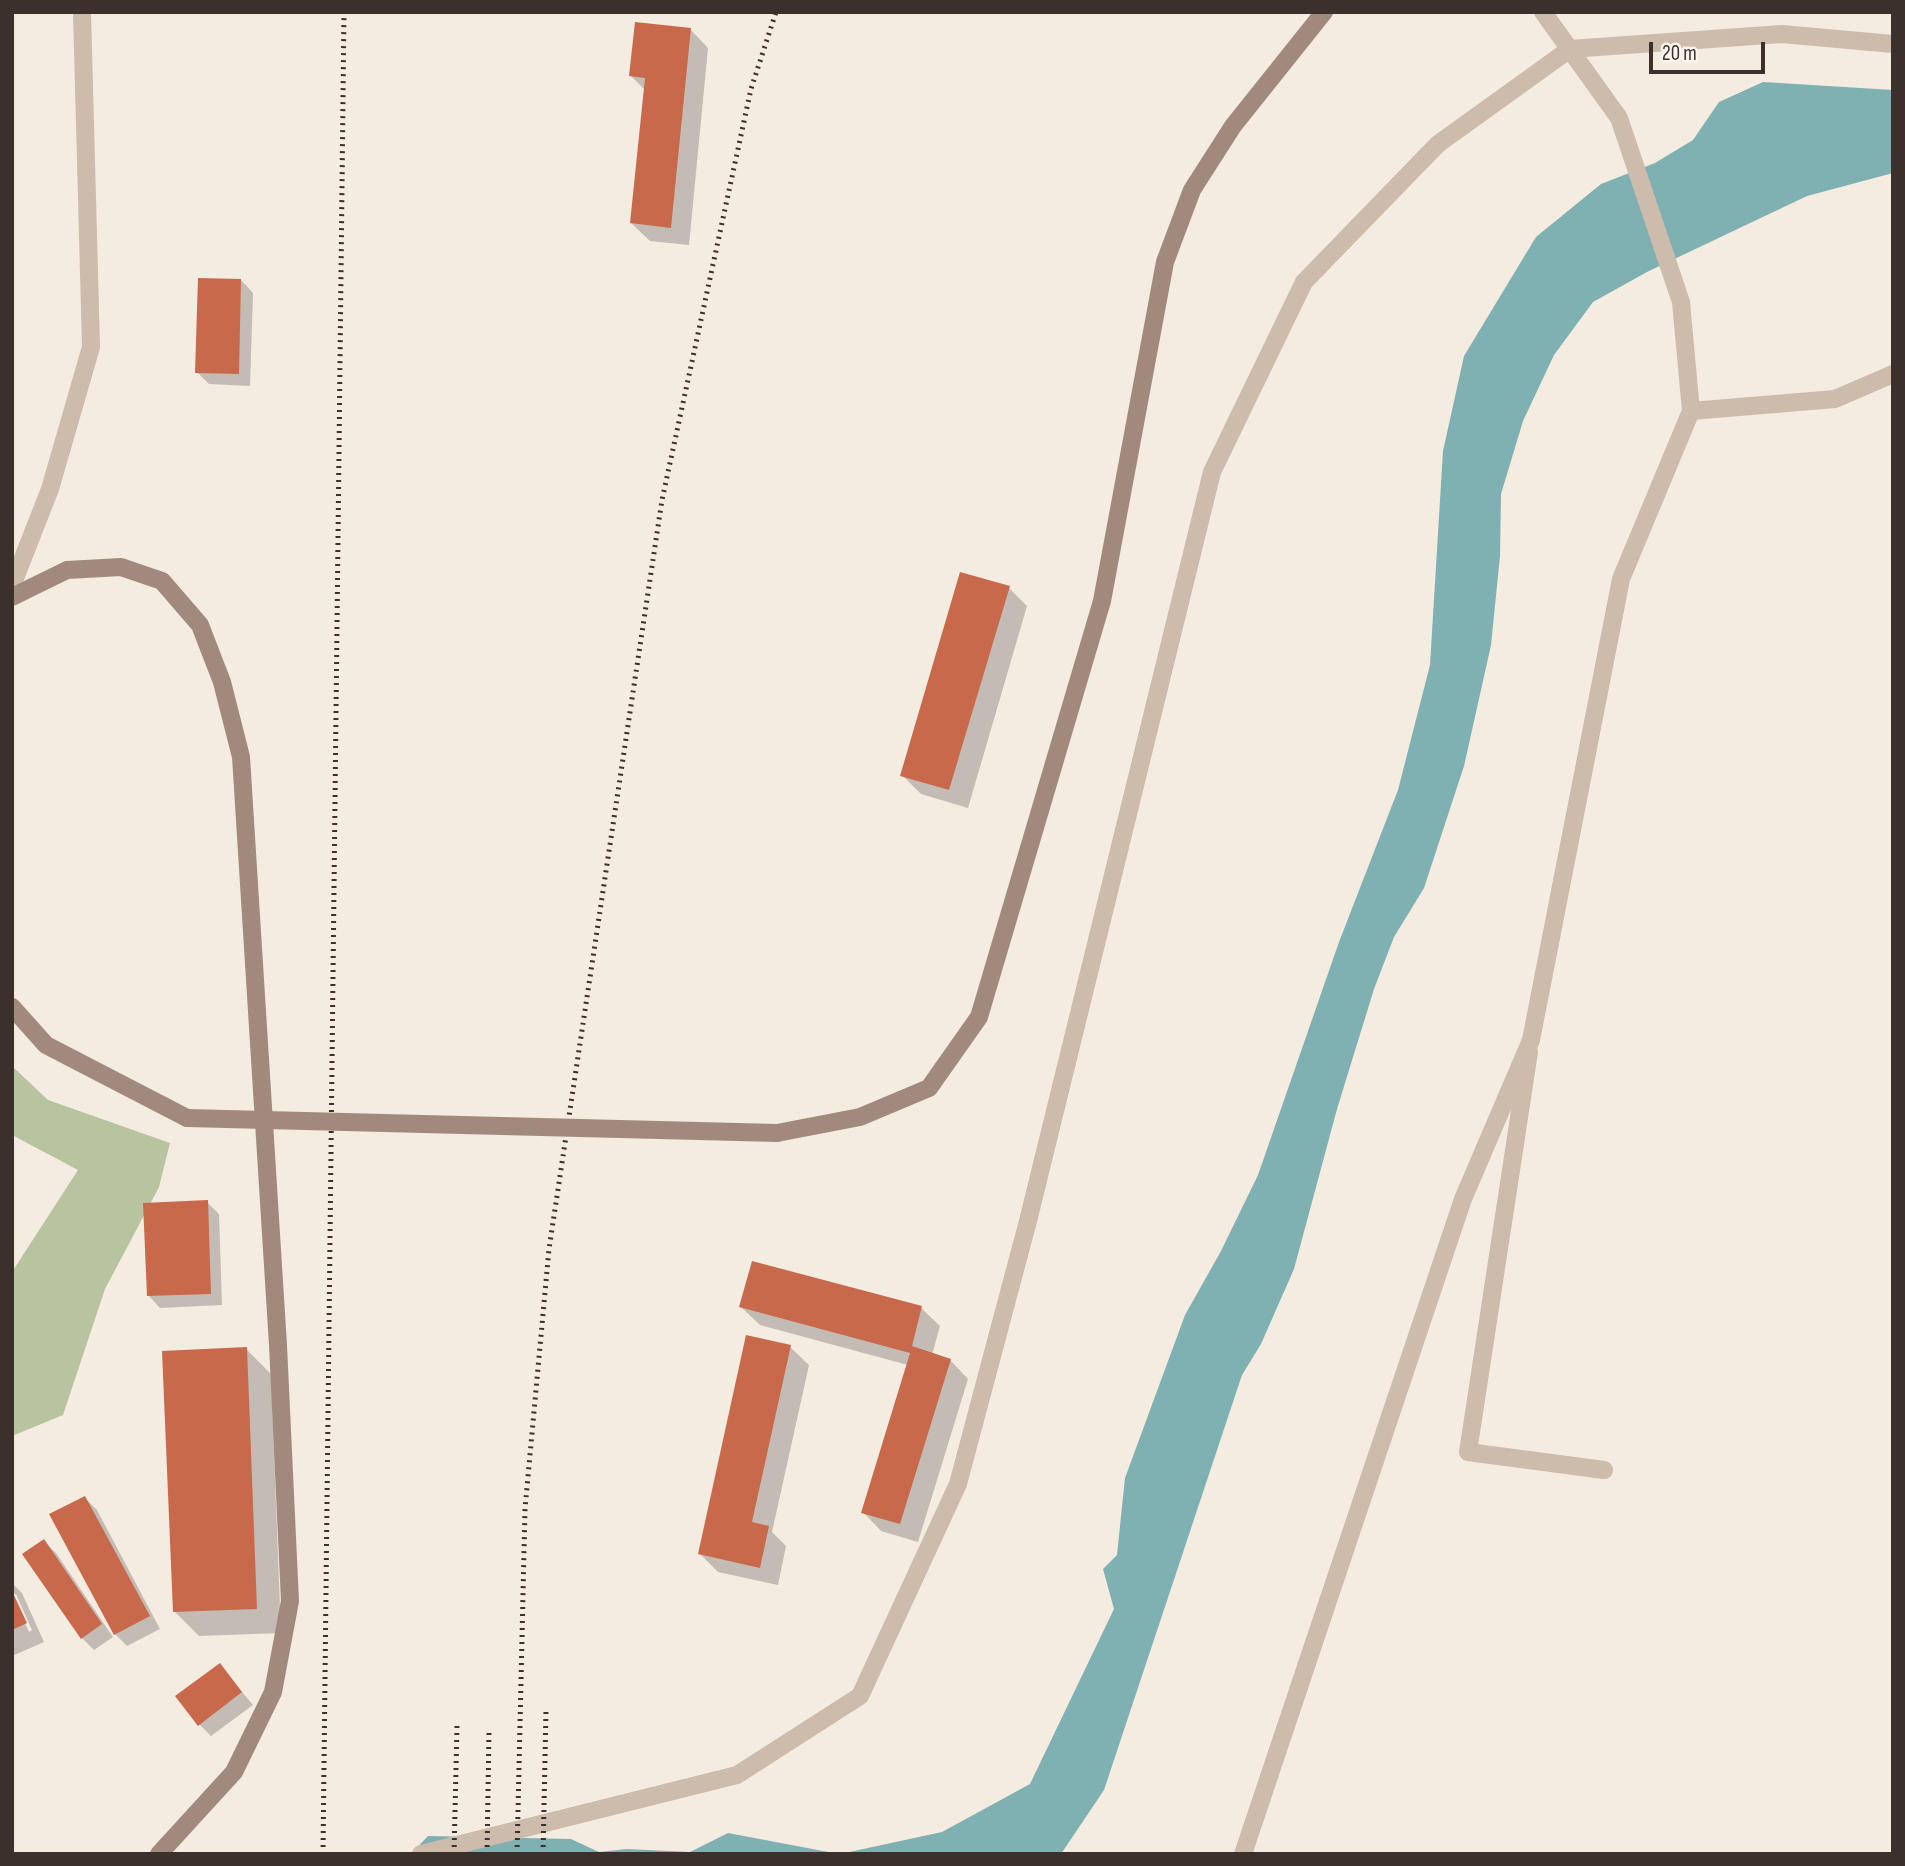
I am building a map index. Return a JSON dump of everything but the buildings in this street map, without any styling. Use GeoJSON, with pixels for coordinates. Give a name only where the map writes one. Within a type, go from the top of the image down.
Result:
{"type":"FeatureCollection","features":[{"type":"Feature","properties":{"kind":"street"},"geometry":{"type":"LineString","coordinates":[[12,586],[50,489],[91,347],[82,12]]}},
{"type":"Feature","properties":{"kind":"street"},"geometry":{"type":"LineString","coordinates":[[12,1007],[46,1045],[187,1118],[777,1133],[860,1117],[929,1088],[979,1017],[1102,601],[1165,262],[1192,190],[1233,127],[1324,12]]}},
{"type":"Feature","properties":{"kind":"street"},"geometry":{"type":"LineString","coordinates":[[1543,12],[1619,118],[1681,302],[1691,411],[1621,579],[1531,1040],[1468,1452],[1604,1470]]}},
{"type":"Feature","properties":{"kind":"street"},"geometry":{"type":"LineString","coordinates":[[421,1854],[737,1775],[860,1696],[958,1484],[1028,1221],[1212,472],[1304,282],[1438,144],[1570,50],[1782,34],[1893,44]]}},
{"type":"Feature","properties":{"kind":"street"},"geometry":{"type":"LineString","coordinates":[[1691,411],[1835,399],[1893,374]]}},
{"type":"Feature","properties":{"kind":"street"},"geometry":{"type":"LineString","coordinates":[[12,597],[67,570],[121,567],[162,581],[201,625],[222,682],[241,757],[278,1345],[290,1601],[273,1692],[233,1772],[159,1854]]}},
{"type":"Feature","properties":{"kind":"street"},"geometry":{"type":"LineString","coordinates":[[1243,1854],[1463,1199],[1531,1040]]}},
{"type":"Feature","properties":{"kind":"green space"},"geometry":{"type":"Polygon","coordinates":[[[12,1066],[48,1100],[170,1143],[159,1187],[105,1289],[63,1415],[12,1436],[12,1272],[78,1170],[12,1135],[12,1066]]]}},
{"type":"Feature","properties":{"kind":"water"},"geometry":{"type":"Polygon","coordinates":[[[1763,82],[1893,90],[1893,173],[1807,196],[1647,272],[1593,302],[1554,355],[1523,421],[1501,494],[1500,556],[1491,645],[1464,766],[1424,888],[1394,937],[1374,989],[1337,1109],[1294,1269],[1261,1344],[1242,1375],[1104,1790],[1061,1854],[840,1854],[942,1832],[1030,1784],[1114,1609],[1103,1569],[1117,1555],[1125,1478],[1185,1315],[1221,1251],[1258,1175],[1339,942],[1398,790],[1430,665],[1443,451],[1464,356],[1536,237],[1601,184],[1655,163],[1693,140],[1719,102],[1763,82]]]}},
{"type":"Feature","properties":{"kind":"water"},"geometry":{"type":"Polygon","coordinates":[[[728,1833],[839,1854],[411,1854],[428,1836],[571,1839],[599,1852],[627,1849],[690,1852],[728,1833]]]}},
{"type":"Feature","properties":{"kind":"railway"},"geometry":{"type":"LineString","coordinates":[[323,1854],[344,12]]}},
{"type":"Feature","properties":{"kind":"railway"},"geometry":{"type":"LineString","coordinates":[[517,1854],[525,1509],[549,1249],[662,500],[751,89],[776,12]]}},
{"type":"Feature","properties":{"kind":"railway"},"geometry":{"type":"LineString","coordinates":[[543,1854],[546,1710]]}},
{"type":"Feature","properties":{"kind":"railway"},"geometry":{"type":"LineString","coordinates":[[454,1854],[457,1726]]}},
{"type":"Feature","properties":{"kind":"railway"},"geometry":{"type":"LineString","coordinates":[[487,1854],[489,1732]]}}]}
